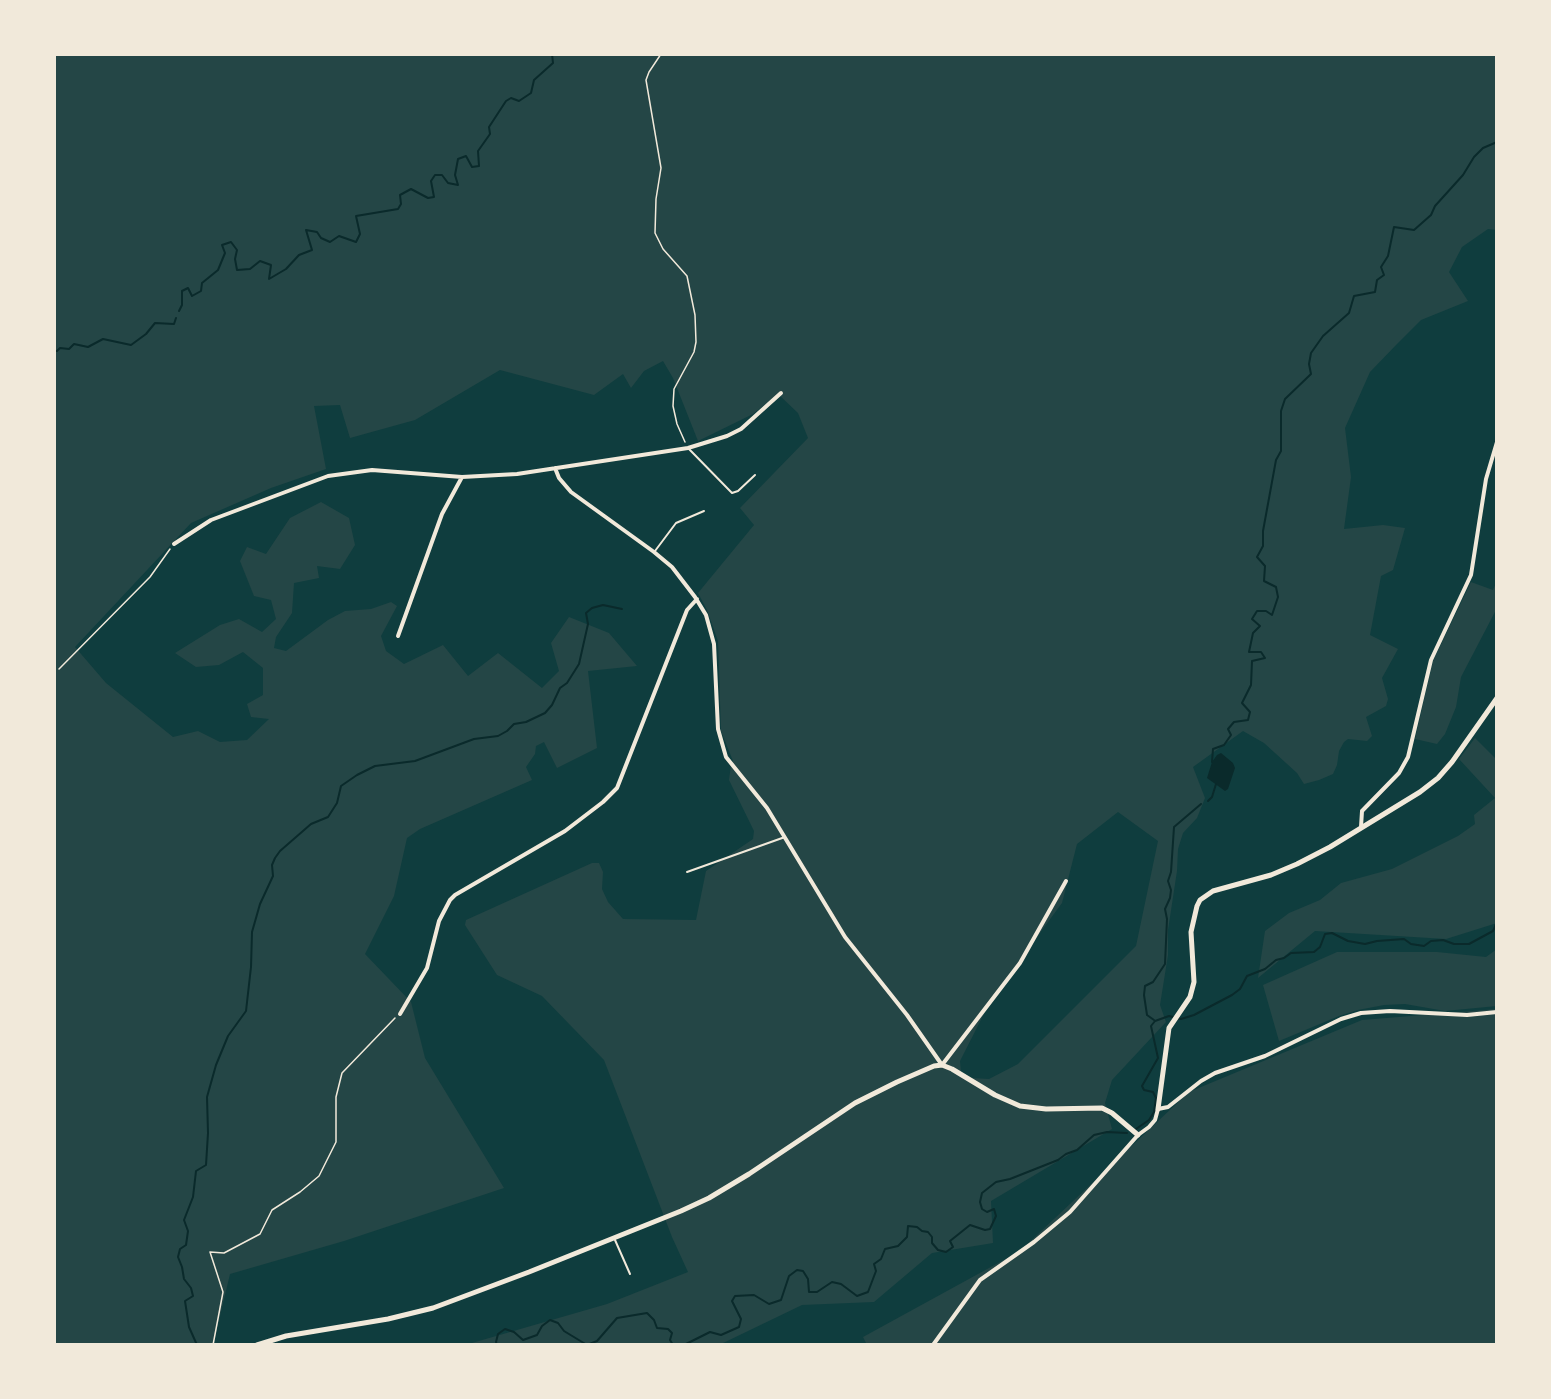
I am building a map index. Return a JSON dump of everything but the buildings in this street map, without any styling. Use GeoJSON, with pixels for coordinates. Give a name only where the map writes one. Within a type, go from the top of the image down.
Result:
{"type":"FeatureCollection","features":[{"type":"Feature","properties":{"kind":"street"},"geometry":{"type":"LineString","coordinates":[[174,544],[211,520],[328,476],[372,470],[462,477],[517,474],[688,448],[717,440],[741,429],[781,393]]}},
{"type":"Feature","properties":{"kind":"street"},"geometry":{"type":"LineString","coordinates":[[1360,828],[1360,819],[1365,807],[1398,773],[1408,757],[1431,660],[1471,575],[1486,479],[1497,442]]}},
{"type":"Feature","properties":{"kind":"street"},"geometry":{"type":"LineString","coordinates":[[555,468],[559,478],[571,492],[672,567],[697,599],[706,615],[714,644],[718,729],[722,748],[731,765],[762,801],[845,937],[908,1016],[942,1065],[995,1095],[1020,1106],[1102,1108],[1112,1113],[1138,1135]]}},
{"type":"Feature","properties":{"kind":"street"},"geometry":{"type":"LineString","coordinates":[[398,636],[440,520],[462,477]]}},
{"type":"Feature","properties":{"kind":"street"},"geometry":{"type":"LineString","coordinates":[[400,1014],[427,968],[439,921],[450,900],[565,831],[603,802],[617,788],[687,610],[697,599]]}},
{"type":"Feature","properties":{"kind":"street"},"geometry":{"type":"LineString","coordinates":[[933,1345],[980,1280],[1051,1229],[1070,1212],[1138,1135],[1155,1120],[1166,1039],[1172,1021],[1190,997],[1194,982],[1191,932],[1200,900],[1213,891],[1271,875],[1298,864],[1412,798],[1438,778],[1452,762],[1497,698]]}},
{"type":"Feature","properties":{"kind":"street"},"geometry":{"type":"LineString","coordinates":[[257,1345],[286,1336],[434,1308],[614,1237],[709,1198],[855,1103],[897,1082],[934,1066],[942,1065],[1020,963],[1066,881]]}},
{"type":"Feature","properties":{"kind":"street"},"geometry":{"type":"LineString","coordinates":[[1158,1109],[1168,1107],[1201,1081],[1224,1068],[1265,1056],[1352,1015],[1380,1011],[1467,1015],[1497,1012]]}},
{"type":"Feature","properties":{"kind":"lane"},"geometry":{"type":"LineString","coordinates":[[688,448],[732,493],[738,491],[755,475]]}},
{"type":"Feature","properties":{"kind":"lane"},"geometry":{"type":"LineString","coordinates":[[654,552],[676,523],[704,511]]}},
{"type":"Feature","properties":{"kind":"lane"},"geometry":{"type":"LineString","coordinates":[[687,872],[784,837]]}},
{"type":"Feature","properties":{"kind":"lane"},"geometry":{"type":"LineString","coordinates":[[614,1237],[630,1274]]}},
{"type":"Feature","properties":{"kind":"path"},"geometry":{"type":"LineString","coordinates":[[661,54],[646,80],[661,168],[656,199],[655,233],[663,249],[687,276],[692,294],[696,342],[694,352],[674,389],[673,406],[677,424],[688,448]]}},
{"type":"Feature","properties":{"kind":"path"},"geometry":{"type":"LineString","coordinates":[[59,669],[150,577],[174,544]]}},
{"type":"Feature","properties":{"kind":"path"},"geometry":{"type":"LineString","coordinates":[[213,1345],[223,1292],[210,1252],[224,1253],[260,1234],[272,1210],[300,1192],[319,1176],[336,1142],[336,1097],[342,1072],[400,1014]]}},
{"type":"Feature","properties":{"kind":"shaded area"},"geometry":{"type":"Polygon","coordinates":[[[54,54],[1497,54],[1497,230],[1488,229],[1462,247],[1449,272],[1468,301],[1421,320],[1397,344],[1370,372],[1345,428],[1351,477],[1344,529],[1383,525],[1405,528],[1393,570],[1381,576],[1370,635],[1398,649],[1382,678],[1388,699],[1386,706],[1366,717],[1372,736],[1367,741],[1348,739],[1344,742],[1339,751],[1333,774],[1319,780],[1304,784],[1297,773],[1264,743],[1243,731],[1193,767],[1205,798],[1197,818],[1183,833],[1178,849],[1168,930],[1168,955],[1160,1005],[1166,1022],[1112,1080],[1105,1103],[1112,1129],[991,1201],[993,1243],[932,1253],[874,1302],[802,1305],[719,1345],[465,1345],[607,1304],[688,1272],[672,1237],[604,1060],[542,996],[497,975],[465,925],[466,920],[592,863],[599,863],[603,872],[602,889],[608,902],[623,919],[696,920],[706,871],[753,839],[754,831],[729,780],[733,761],[721,731],[718,641],[698,593],[754,525],[740,508],[808,438],[798,413],[778,394],[753,414],[698,441],[673,378],[663,361],[644,371],[631,388],[623,374],[594,395],[500,370],[415,420],[350,438],[340,405],[314,406],[326,469],[271,488],[191,523],[75,647],[106,683],[173,737],[198,731],[220,742],[247,740],[269,719],[251,717],[247,704],[263,695],[263,668],[243,652],[219,665],[196,667],[175,653],[220,625],[239,619],[262,632],[276,619],[271,600],[254,596],[240,561],[247,547],[266,554],[290,518],[321,502],[349,518],[355,545],[340,569],[317,566],[319,578],[294,583],[292,613],[276,637],[274,648],[286,651],[328,620],[345,611],[371,609],[391,602],[397,606],[381,636],[386,651],[404,664],[443,645],[468,676],[498,653],[542,688],[559,671],[551,643],[569,617],[609,633],[637,666],[588,671],[597,748],[557,768],[544,742],[536,746],[535,754],[526,767],[532,780],[420,829],[407,838],[394,896],[365,954],[411,1002],[425,1058],[504,1188],[344,1241],[230,1274],[213,1345],[54,1345],[54,54]],[[1118,812],[1077,844],[1062,903],[992,998],[960,1061],[961,1072],[971,1078],[989,1079],[1018,1064],[1136,946],[1158,841],[1118,812]]]}},
{"type":"Feature","properties":{"kind":"shaded area"},"geometry":{"type":"Polygon","coordinates":[[[1497,581],[1497,608],[1461,677],[1456,707],[1445,734],[1437,744],[1415,739],[1433,661],[1471,582],[1493,590],[1497,581]]]}},
{"type":"Feature","properties":{"kind":"shaded area"},"geometry":{"type":"Polygon","coordinates":[[[1475,738],[1497,760],[1497,923],[1446,939],[1315,931],[1258,978],[1265,931],[1289,913],[1320,900],[1341,883],[1392,869],[1458,836],[1475,824],[1474,815],[1495,798],[1459,759],[1475,738]]]}},
{"type":"Feature","properties":{"kind":"shaded area"},"geometry":{"type":"Polygon","coordinates":[[[1221,753],[1233,763],[1235,768],[1228,789],[1225,791],[1207,778],[1212,762],[1221,753]]]}},
{"type":"Feature","properties":{"kind":"shaded area"},"geometry":{"type":"Polygon","coordinates":[[[1497,949],[1497,1006],[1445,1011],[1405,1004],[1384,1005],[1339,1016],[1279,1041],[1263,985],[1337,952],[1437,952],[1486,957],[1497,949]]]}},
{"type":"Feature","properties":{"kind":"shaded area"},"geometry":{"type":"Polygon","coordinates":[[[1497,1009],[1497,1345],[867,1345],[863,1337],[1020,1251],[1189,1092],[1362,1020],[1497,1009]]]}},
{"type":"Feature","properties":{"kind":"waterway"},"geometry":{"type":"LineString","coordinates":[[179,311],[182,305],[182,291],[188,288],[192,296],[201,291],[202,283],[218,270],[225,253],[222,245],[231,242],[237,250],[235,259],[237,270],[250,269],[260,261],[271,265],[269,279],[286,269],[299,255],[312,250],[306,230],[317,232],[321,238],[330,242],[339,236],[356,242],[360,234],[356,216],[398,209],[401,204],[400,195],[411,189],[428,198],[434,197],[431,181],[435,175],[442,175],[448,183],[458,185],[455,175],[458,159],[466,156],[472,167],[479,166],[478,151],[490,134],[489,127],[506,101],[511,98],[519,101],[531,93],[534,80],[553,63],[552,54]]}},
{"type":"Feature","properties":{"kind":"waterway"},"geometry":{"type":"LineString","coordinates":[[1212,762],[1213,749],[1224,745],[1231,735],[1228,729],[1234,722],[1248,720],[1250,712],[1242,703],[1251,685],[1252,661],[1265,658],[1261,652],[1249,652],[1253,633],[1260,626],[1252,619],[1257,611],[1266,611],[1272,615],[1278,597],[1276,587],[1264,581],[1265,566],[1257,557],[1263,546],[1263,531],[1276,460],[1281,451],[1281,411],[1285,399],[1311,374],[1309,364],[1311,353],[1323,336],[1349,313],[1354,296],[1375,292],[1377,280],[1384,275],[1381,267],[1388,256],[1394,227],[1414,230],[1431,215],[1435,206],[1463,175],[1474,157],[1483,148],[1497,142]]}},
{"type":"Feature","properties":{"kind":"waterway"},"geometry":{"type":"LineString","coordinates":[[54,351],[60,348],[69,349],[74,344],[88,347],[103,339],[131,345],[146,334],[155,323],[174,324],[176,318]]}},
{"type":"Feature","properties":{"kind":"waterway"},"geometry":{"type":"LineString","coordinates":[[197,1345],[189,1327],[185,1301],[193,1296],[191,1288],[184,1279],[178,1257],[180,1249],[186,1245],[188,1231],[184,1220],[193,1197],[196,1171],[206,1165],[207,1097],[216,1065],[228,1036],[246,1011],[252,932],[260,904],[273,876],[272,865],[275,858],[311,824],[328,817],[337,803],[341,786],[357,775],[375,766],[415,761],[474,739],[498,736],[514,724],[526,722],[545,713],[552,705],[560,688],[567,683],[579,664],[588,624],[586,613],[592,608],[603,605],[622,609]]}},
{"type":"Feature","properties":{"kind":"waterway"},"geometry":{"type":"LineString","coordinates":[[1208,801],[1212,797],[1216,784]]}},
{"type":"Feature","properties":{"kind":"waterway"},"geometry":{"type":"LineString","coordinates":[[1154,1020],[1147,1015],[1144,995],[1145,986],[1153,982],[1165,964],[1167,919],[1165,909],[1171,890],[1168,881],[1171,872],[1174,827],[1201,804]]}},
{"type":"Feature","properties":{"kind":"waterway"},"geometry":{"type":"LineString","coordinates":[[1136,1129],[1149,1120],[1154,1112],[1156,1098],[1153,1092],[1144,1090],[1142,1086],[1158,1058],[1151,1026],[1155,1021],[1169,1016],[1181,1019],[1194,1015],[1232,995],[1240,989],[1247,976],[1265,969],[1276,960],[1291,953],[1314,952],[1320,947],[1325,934],[1332,933],[1348,941],[1365,944],[1404,939],[1411,944],[1424,946],[1431,941],[1443,940],[1454,944],[1469,944],[1493,931],[1497,922]]}},
{"type":"Feature","properties":{"kind":"waterway"},"geometry":{"type":"LineString","coordinates":[[684,1345],[710,1332],[721,1335],[739,1327],[741,1319],[732,1301],[735,1296],[754,1295],[769,1304],[781,1300],[789,1276],[797,1270],[803,1271],[808,1279],[809,1292],[817,1292],[832,1282],[841,1284],[857,1296],[868,1292],[876,1271],[874,1264],[881,1259],[885,1249],[898,1246],[907,1237],[908,1226],[928,1232],[932,1237],[932,1243],[938,1250],[946,1252],[953,1247],[950,1241],[970,1225],[985,1230],[990,1229],[996,1216],[994,1209],[987,1212],[982,1209],[980,1202],[982,1193],[996,1182],[1010,1179],[1058,1160],[1077,1150],[1094,1135],[1107,1132],[1127,1133]]}},
{"type":"Feature","properties":{"kind":"waterway"},"geometry":{"type":"LineString","coordinates":[[497,1345],[498,1334],[505,1329],[514,1332],[523,1340],[537,1335],[542,1326],[550,1320],[558,1323],[564,1331],[587,1345],[597,1341],[617,1318],[647,1313],[654,1320],[657,1328],[668,1329],[672,1333],[670,1340],[673,1345]]}}]}
